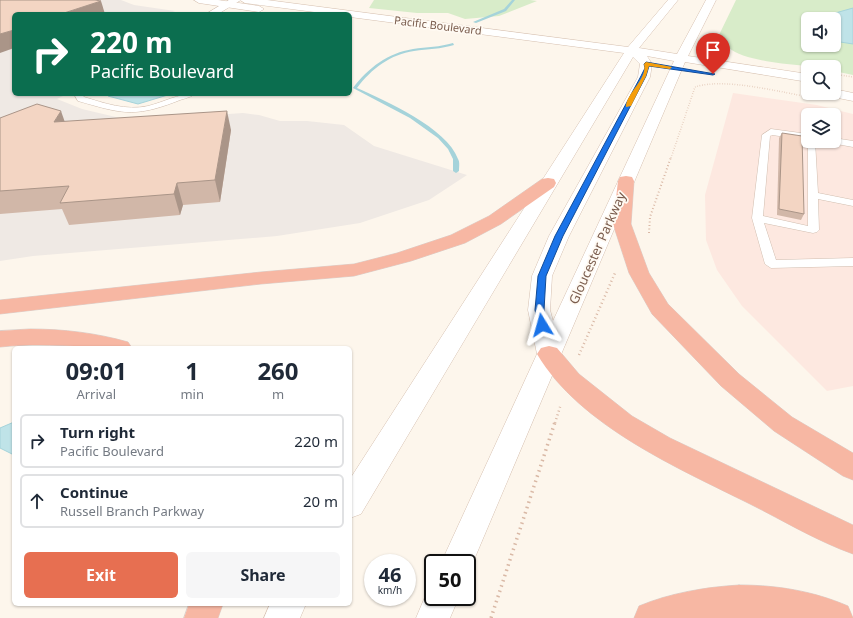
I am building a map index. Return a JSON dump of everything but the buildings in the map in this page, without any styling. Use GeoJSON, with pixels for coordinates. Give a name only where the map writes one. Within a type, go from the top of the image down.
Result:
{"type":"FeatureCollection","features":[{"type":"Feature","properties":{"kind":"highway"},"geometry":{"type":"LineString","coordinates":[[626,181],[622,224],[639,273],[660,309],[730,380],[783,424],[853,468]]}},
{"type":"Feature","properties":{"kind":"highway"},"geometry":{"type":"LineString","coordinates":[[0,307],[245,279],[354,270],[404,257],[458,239],[495,220],[548,183]]}},
{"type":"Feature","properties":{"kind":"highway"},"geometry":{"type":"LineString","coordinates":[[0,339],[59,337],[100,342],[113,346]]}},
{"type":"Feature","properties":{"kind":"highway"},"geometry":{"type":"LineString","coordinates":[[549,354],[570,380],[584,392],[623,423],[660,446],[853,540]]}},
{"type":"Feature","properties":{"kind":"highway"},"geometry":{"type":"LineString","coordinates":[[651,618],[709,605],[762,602],[820,612],[836,618]]}},
{"type":"Feature","properties":{"kind":"highway"},"geometry":{"type":"LineString","coordinates":[[202,618],[205,606]]}},
{"type":"Feature","properties":{"kind":"main road"},"geometry":{"type":"LineString","coordinates":[[199,0],[232,2],[286,12]]}},
{"type":"Feature","properties":{"kind":"main road","name":"Pacific Boulevard"},"geometry":{"type":"LineString","coordinates":[[245,0],[327,12]]}},
{"type":"Feature","properties":{"kind":"main road"},"geometry":{"type":"LineString","coordinates":[[352,502],[628,56],[673,1]]}},
{"type":"Feature","properties":{"kind":"main road"},"geometry":{"type":"LineString","coordinates":[[214,12],[232,2]]}},
{"type":"Feature","properties":{"kind":"main road","name":"Gloucester Parkway"},"geometry":{"type":"LineString","coordinates":[[461,554],[679,63],[710,2]]}},
{"type":"Feature","properties":{"kind":"main road","name":"Pacific Boulevard"},"geometry":{"type":"LineString","coordinates":[[352,16],[628,56],[646,64],[679,63]]}},
{"type":"Feature","properties":{"kind":"main road","name":"Pacific Boulevard"},"geometry":{"type":"LineString","coordinates":[[352,22],[628,56]]}},
{"type":"Feature","properties":{"kind":"main road"},"geometry":{"type":"LineString","coordinates":[[628,56],[801,77]]}},
{"type":"Feature","properties":{"kind":"main road"},"geometry":{"type":"LineString","coordinates":[[679,63],[801,87]]}},
{"type":"Feature","properties":{"kind":"main road"},"geometry":{"type":"LineString","coordinates":[[549,354],[539,310],[542,276],[559,236],[644,76],[647,68],[646,64]]}},
{"type":"Feature","properties":{"kind":"main road"},"geometry":{"type":"LineString","coordinates":[[841,83],[853,86]]}},
{"type":"Feature","properties":{"kind":"main road"},"geometry":{"type":"LineString","coordinates":[[841,95],[853,97]]}},
{"type":"Feature","properties":{"kind":"main road"},"geometry":{"type":"LineString","coordinates":[[281,618],[288,606]]}},
{"type":"Feature","properties":{"kind":"main road"},"geometry":{"type":"LineString","coordinates":[[433,618],[438,606]]}},
{"type":"Feature","properties":{"kind":"lane"},"geometry":{"type":"LineString","coordinates":[[79,96],[81,99],[105,106],[135,111],[151,108],[185,96]]}},
{"type":"Feature","properties":{"kind":"lane"},"geometry":{"type":"LineString","coordinates":[[801,136],[771,132],[766,135],[757,218],[771,264],[853,262]]}},
{"type":"Feature","properties":{"kind":"lane"},"geometry":{"type":"LineString","coordinates":[[841,142],[853,144]]}},
{"type":"Feature","properties":{"kind":"lane"},"geometry":{"type":"LineString","coordinates":[[757,218],[813,230],[811,148]]}},
{"type":"Feature","properties":{"kind":"lane"},"geometry":{"type":"LineString","coordinates":[[813,195],[853,203]]}},
{"type":"Feature","properties":{"kind":"path"},"geometry":{"type":"LineString","coordinates":[[841,75],[853,77]]}},
{"type":"Feature","properties":{"kind":"path"},"geometry":{"type":"LineString","coordinates":[[650,239],[650,217],[695,87],[698,84],[721,83],[801,96]]}},
{"type":"Feature","properties":{"kind":"path"},"geometry":{"type":"LineString","coordinates":[[579,356],[614,273]]}},
{"type":"Feature","properties":{"kind":"path"},"geometry":{"type":"LineString","coordinates":[[491,618],[562,400]]}},
{"type":"Feature","properties":{"kind":"shaded area"},"geometry":{"type":"Polygon","coordinates":[[[0,0],[121,0],[134,5],[175,11],[12,12],[12,96],[63,96],[57,99],[82,109],[120,118],[157,119],[243,113],[259,115],[280,121],[307,121],[344,125],[374,146],[467,175],[429,200],[360,223],[277,236],[33,256],[0,261],[0,0]]]}},
{"type":"Feature","properties":{"kind":"shaded area"},"geometry":{"type":"Polygon","coordinates":[[[733,93],[829,108],[801,108],[801,148],[841,148],[841,111],[853,114],[853,386],[827,391],[742,306],[717,270],[706,240],[705,195],[733,93]]]}},
{"type":"Feature","properties":{"kind":"green space"},"geometry":{"type":"Polygon","coordinates":[[[374,0],[537,1],[499,16],[465,19],[448,13],[417,13],[369,8],[374,0]]]}},
{"type":"Feature","properties":{"kind":"green space"},"geometry":{"type":"Polygon","coordinates":[[[736,0],[853,0],[853,75],[841,72],[841,60],[801,60],[801,65],[763,61],[737,53],[725,44],[719,35],[736,0]]]}},
{"type":"Feature","properties":{"kind":"water"},"geometry":{"type":"Polygon","coordinates":[[[853,8],[853,44],[841,42],[841,12],[839,12],[853,8]]]}},
{"type":"Feature","properties":{"kind":"water"},"geometry":{"type":"Polygon","coordinates":[[[108,96],[164,96],[138,104],[108,96]]]}},
{"type":"Feature","properties":{"kind":"water"},"geometry":{"type":"Polygon","coordinates":[[[12,423],[12,454],[0,448],[0,428],[12,423]]]}},
{"type":"Feature","properties":{"kind":"waterway"},"geometry":{"type":"LineString","coordinates":[[475,22],[505,10],[514,0]]}},
{"type":"Feature","properties":{"kind":"waterway"},"geometry":{"type":"LineString","coordinates":[[453,44],[438,48],[413,50],[388,58],[366,74],[355,88],[412,117],[439,137],[450,148],[456,159],[456,171]]}},
{"type":"Feature","properties":{"kind":"slow traffic"},"geometry":{"type":"LineString","coordinates":[[628,106],[644,76],[647,68],[646,64],[670,67]]}},
{"type":"Feature","properties":{"kind":"route"},"geometry":{"type":"LineString","coordinates":[[542,325],[539,310],[542,276],[559,236],[644,76],[647,68],[646,64],[713,74]]}}]}
